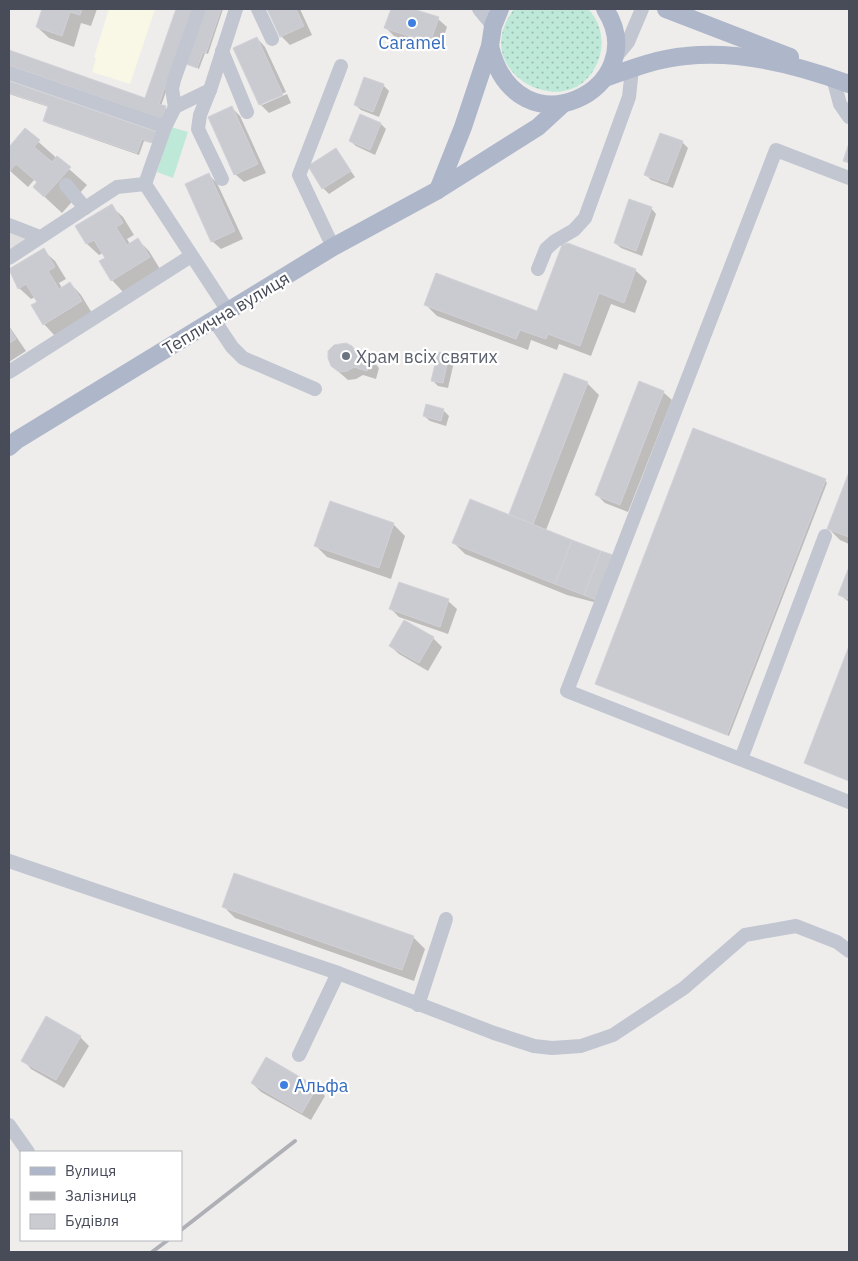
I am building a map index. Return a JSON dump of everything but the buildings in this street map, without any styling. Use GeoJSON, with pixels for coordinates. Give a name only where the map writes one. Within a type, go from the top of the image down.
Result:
{"type":"FeatureCollection","features":[{"type":"Feature","properties":{"kind":"main road"},"geometry":{"type":"LineString","coordinates":[[438,190],[463,127],[490,46],[492,26],[500,9]]}},
{"type":"Feature","properties":{"kind":"main road"},"geometry":{"type":"LineString","coordinates":[[490,46],[495,66],[506,84],[517,92],[542,104],[563,104],[578,100],[593,91],[605,78],[614,59],[616,38],[611,18],[605,9]]}},
{"type":"Feature","properties":{"kind":"main road"},"geometry":{"type":"LineString","coordinates":[[666,9],[784,54],[844,81]]}},
{"type":"Feature","properties":{"kind":"main road"},"geometry":{"type":"LineString","coordinates":[[605,78],[632,69],[685,56],[740,56],[786,64],[844,81]]}},
{"type":"Feature","properties":{"kind":"main road","name":"Теплична вулиця"},"geometry":{"type":"LineString","coordinates":[[11,444],[333,247],[438,190],[538,128],[563,104]]}},
{"type":"Feature","properties":{"kind":"street"},"geometry":{"type":"LineString","coordinates":[[145,184],[165,127],[175,107],[172,89],[174,80],[199,9]]}},
{"type":"Feature","properties":{"kind":"street"},"geometry":{"type":"LineString","coordinates":[[222,178],[198,129],[200,115],[236,9]]}},
{"type":"Feature","properties":{"kind":"street"},"geometry":{"type":"LineString","coordinates":[[258,9],[272,39]]}},
{"type":"Feature","properties":{"kind":"street"},"geometry":{"type":"LineString","coordinates":[[479,9],[492,26]]}},
{"type":"Feature","properties":{"kind":"street"},"geometry":{"type":"LineString","coordinates":[[614,59],[628,42],[642,9]]}},
{"type":"Feature","properties":{"kind":"street"},"geometry":{"type":"LineString","coordinates":[[222,51],[248,112]]}},
{"type":"Feature","properties":{"kind":"street"},"geometry":{"type":"LineString","coordinates":[[333,247],[300,175],[341,66]]}},
{"type":"Feature","properties":{"kind":"street"},"geometry":{"type":"LineString","coordinates":[[538,269],[546,249],[555,240],[574,230],[585,218],[629,97],[632,69]]}},
{"type":"Feature","properties":{"kind":"street"},"geometry":{"type":"LineString","coordinates":[[9,73],[165,127]]}},
{"type":"Feature","properties":{"kind":"street"},"geometry":{"type":"LineString","coordinates":[[844,81],[840,104],[849,117]]}},
{"type":"Feature","properties":{"kind":"street"},"geometry":{"type":"LineString","coordinates":[[175,107],[210,90]]}},
{"type":"Feature","properties":{"kind":"street"},"geometry":{"type":"LineString","coordinates":[[849,178],[776,150],[567,691],[849,802]]}},
{"type":"Feature","properties":{"kind":"street"},"geometry":{"type":"LineString","coordinates":[[9,258],[117,187],[145,184]]}},
{"type":"Feature","properties":{"kind":"street"},"geometry":{"type":"LineString","coordinates":[[145,184],[191,256],[221,315],[230,344],[243,358],[315,389]]}},
{"type":"Feature","properties":{"kind":"street"},"geometry":{"type":"LineString","coordinates":[[66,185],[85,208]]}},
{"type":"Feature","properties":{"kind":"street"},"geometry":{"type":"LineString","coordinates":[[9,225],[40,237]]}},
{"type":"Feature","properties":{"kind":"street"},"geometry":{"type":"LineString","coordinates":[[9,372],[191,256]]}},
{"type":"Feature","properties":{"kind":"street"},"geometry":{"type":"LineString","coordinates":[[741,759],[825,536]]}},
{"type":"Feature","properties":{"kind":"street"},"geometry":{"type":"LineString","coordinates":[[9,861],[338,973],[418,1005],[534,1046],[566,1048],[581,1046],[613,1035],[684,988],[745,935],[796,926],[837,942],[849,951]]}},
{"type":"Feature","properties":{"kind":"street"},"geometry":{"type":"LineString","coordinates":[[418,1005],[446,919]]}},
{"type":"Feature","properties":{"kind":"street"},"geometry":{"type":"LineString","coordinates":[[299,1055],[338,973]]}},
{"type":"Feature","properties":{"kind":"street"},"geometry":{"type":"LineString","coordinates":[[9,1125],[27,1151]]}},
{"type":"Feature","properties":{"kind":"shaded area"},"geometry":{"type":"Polygon","coordinates":[[[109,9],[155,9],[130,84],[92,72],[96,58],[94,57],[109,9]]]}},
{"type":"Feature","properties":{"kind":"shaded area"},"geometry":{"type":"Polygon","coordinates":[[[9,231],[31,240],[9,254],[9,231]]]}},
{"type":"Feature","properties":{"kind":"green space"},"geometry":{"type":"Polygon","coordinates":[[[514,9],[588,9],[596,19],[602,43],[600,55],[588,78],[571,89],[550,92],[530,86],[513,73],[503,55],[502,33],[514,9]]]}},
{"type":"Feature","properties":{"kind":"green space"},"geometry":{"type":"Polygon","coordinates":[[[171,127],[188,132],[173,178],[157,172],[171,127]]]}},
{"type":"Feature","properties":{"kind":"railway"},"geometry":{"type":"LineString","coordinates":[[182,1229],[295,1141]]}},
{"type":"Feature","properties":{"kind":"railway"},"geometry":{"type":"LineString","coordinates":[[152,1252],[167,1241]]}},
{"type":"Feature","properties":{"kind":"place","name":"Caramel"},"geometry":{"type":"Point","coordinates":[412,23]}},
{"type":"Feature","properties":{"kind":"place","name":"Храм всіх святих"},"geometry":{"type":"Point","coordinates":[346,356]}},
{"type":"Feature","properties":{"kind":"place","name":"Альфа"},"geometry":{"type":"Point","coordinates":[284,1085]}}]}
